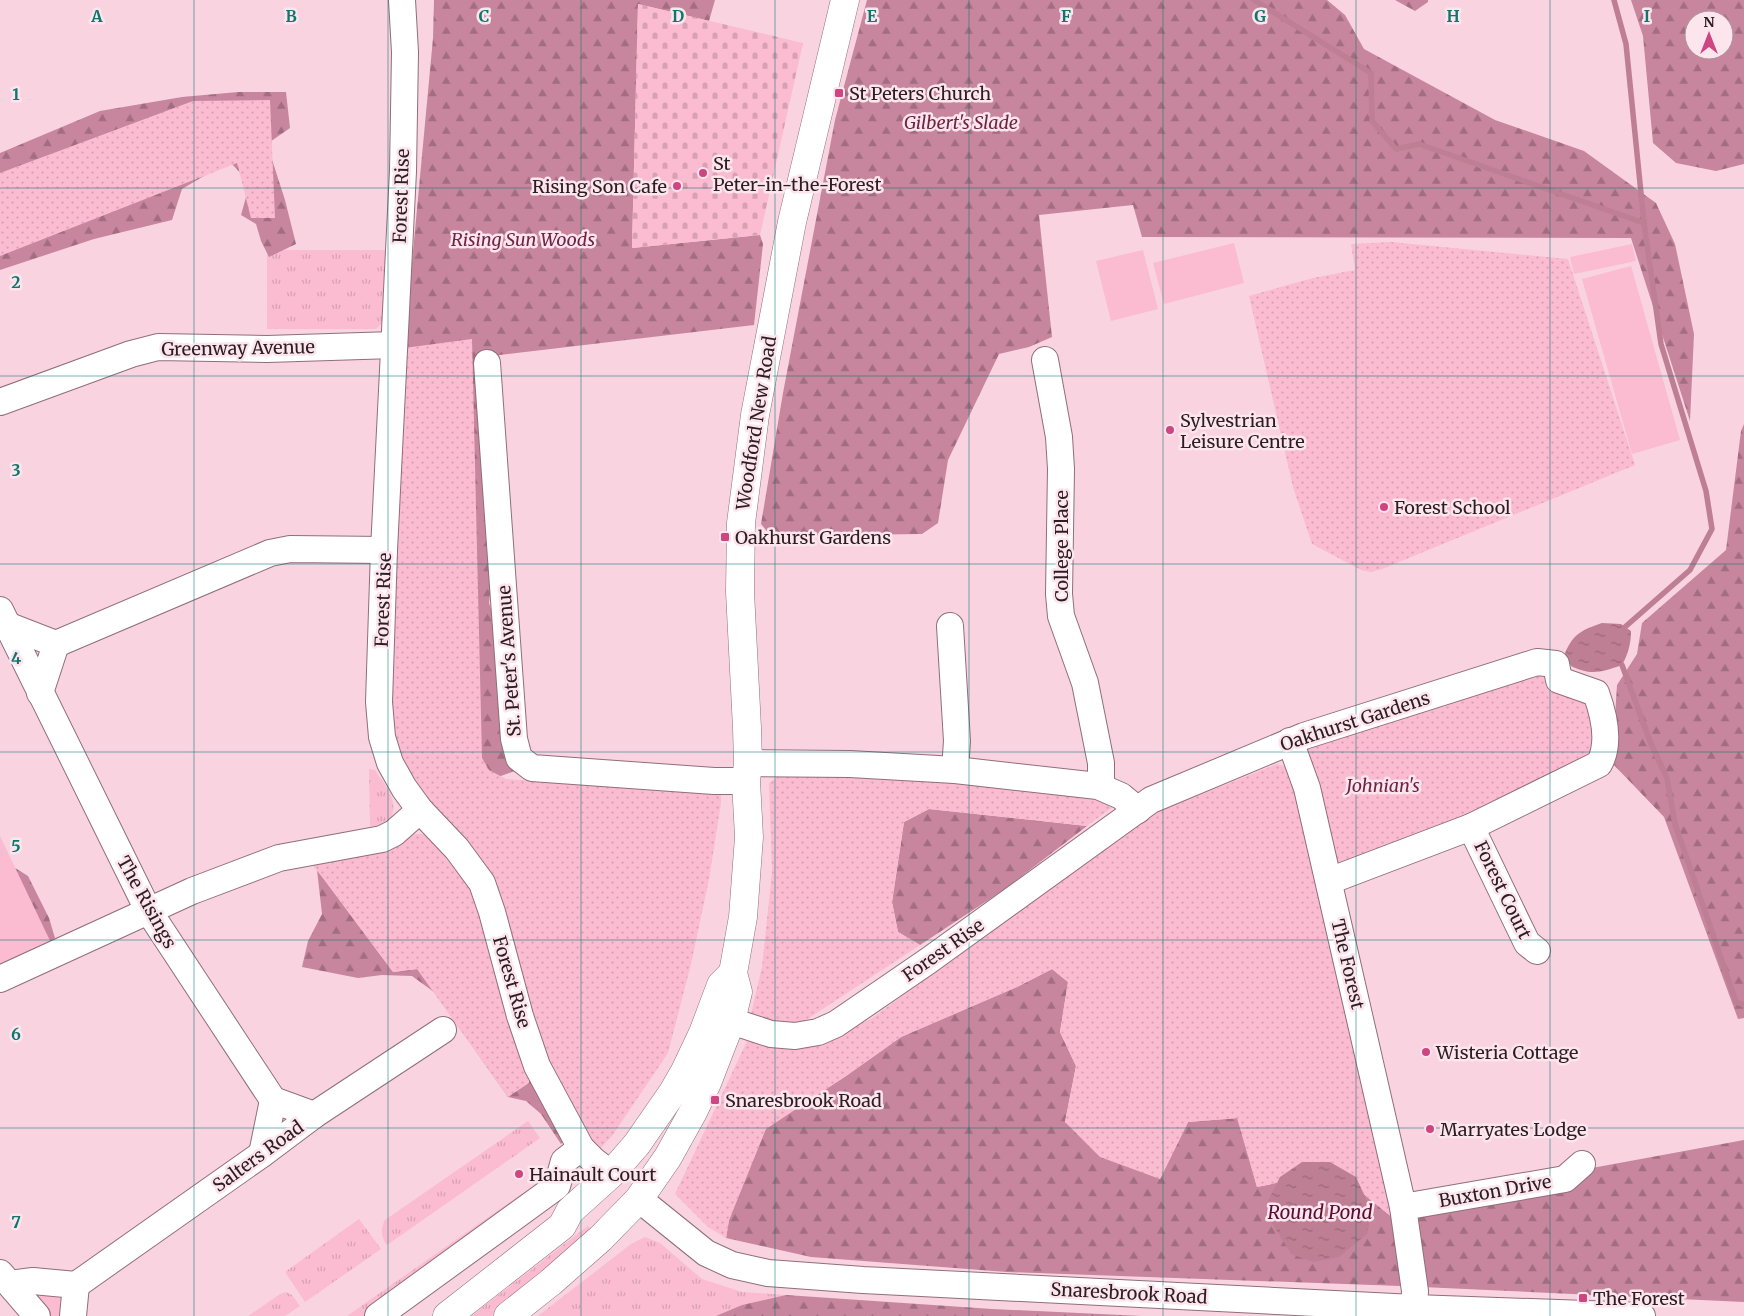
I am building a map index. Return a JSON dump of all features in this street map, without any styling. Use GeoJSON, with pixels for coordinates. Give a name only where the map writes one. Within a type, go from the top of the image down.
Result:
{"type":"FeatureCollection","features":[{"type":"Feature","properties":{"kind":"main road","name":"Woodford New Road"},"geometry":{"type":"LineString","coordinates":[[624,1186],[668,1157],[707,1083],[731,1021],[738,992],[733,973],[743,917],[749,837],[740,556],[741,522],[755,415],[792,222],[845,0]]}},
{"type":"Feature","properties":{"kind":"main road","name":"Woodford New Road"},"geometry":{"type":"LineString","coordinates":[[624,1186],[642,1136],[685,1072],[703,1033],[721,985],[733,973]]}},
{"type":"Feature","properties":{"kind":"main road"},"geometry":{"type":"LineString","coordinates":[[447,1316],[562,1226],[578,1224],[608,1196],[624,1186]]}},
{"type":"Feature","properties":{"kind":"main road"},"geometry":{"type":"LineString","coordinates":[[508,1316],[594,1245],[624,1186]]}},
{"type":"Feature","properties":{"kind":"street","name":"Forest Rise"},"geometry":{"type":"LineString","coordinates":[[402,0],[405,52],[403,161],[384,550],[379,702],[382,737],[390,763],[404,788],[420,810],[457,849],[482,883],[492,912],[520,1016],[538,1066],[581,1148],[624,1186]]}},
{"type":"Feature","properties":{"kind":"street","name":"Greenway Avenue"},"geometry":{"type":"LineString","coordinates":[[0,402],[131,354],[158,347],[267,349],[394,345]]}},
{"type":"Feature","properties":{"kind":"street","name":"College Place"},"geometry":{"type":"LineString","coordinates":[[1046,360],[1059,437],[1059,594],[1062,616],[1085,683],[1101,763],[1102,779],[1098,786]]}},
{"type":"Feature","properties":{"kind":"street","name":"St. Peter's Avenue"},"geometry":{"type":"LineString","coordinates":[[487,362],[514,739],[519,758],[532,768],[714,781],[747,772]]}},
{"type":"Feature","properties":{"kind":"street"},"geometry":{"type":"LineString","coordinates":[[40,693],[56,644],[270,553],[290,548],[384,550]]}},
{"type":"Feature","properties":{"kind":"street","name":"The Risings"},"geometry":{"type":"LineString","coordinates":[[3,617],[56,644]]}},
{"type":"Feature","properties":{"kind":"street","name":"The Risings"},"geometry":{"type":"LineString","coordinates":[[3,617],[148,910],[273,1100]]}},
{"type":"Feature","properties":{"kind":"street"},"geometry":{"type":"LineString","coordinates":[[950,626],[957,741],[955,770]]}},
{"type":"Feature","properties":{"kind":"street","name":"Oakhurst Gardens"},"geometry":{"type":"LineString","coordinates":[[1138,810],[1151,800],[1290,742],[1537,662],[1556,664],[1558,680],[1596,693],[1602,710],[1606,745],[1600,764],[1472,827],[1329,881]]}},
{"type":"Feature","properties":{"kind":"street","name":"The Forest"},"geometry":{"type":"LineString","coordinates":[[1290,742],[1307,788],[1403,1207],[1415,1291],[1414,1308]]}},
{"type":"Feature","properties":{"kind":"street"},"geometry":{"type":"LineString","coordinates":[[747,772],[850,764],[955,770],[1098,786],[1121,796],[1138,810]]}},
{"type":"Feature","properties":{"kind":"street"},"geometry":{"type":"LineString","coordinates":[[0,979],[148,910],[279,858],[382,839],[394,833],[420,810]]}},
{"type":"Feature","properties":{"kind":"street","name":"Forest Rise"},"geometry":{"type":"LineString","coordinates":[[731,1021],[771,1034],[795,1036],[818,1032],[836,1024],[928,961],[1138,810]]}},
{"type":"Feature","properties":{"kind":"street","name":"Forest Court"},"geometry":{"type":"LineString","coordinates":[[1472,827],[1528,943],[1538,951]]}},
{"type":"Feature","properties":{"kind":"street","name":"Salters Road"},"geometry":{"type":"LineString","coordinates":[[76,1285],[262,1154],[314,1115],[442,1030]]}},
{"type":"Feature","properties":{"kind":"street"},"geometry":{"type":"LineString","coordinates":[[262,1154],[273,1100],[314,1115]]}},
{"type":"Feature","properties":{"kind":"street"},"geometry":{"type":"LineString","coordinates":[[378,1316],[557,1186],[564,1161],[581,1148]]}},
{"type":"Feature","properties":{"kind":"street","name":"Buxton Drive"},"geometry":{"type":"LineString","coordinates":[[1403,1207],[1565,1179],[1582,1164]]}},
{"type":"Feature","properties":{"kind":"street","name":"Snaresbrook Road"},"geometry":{"type":"LineString","coordinates":[[624,1186],[706,1253],[732,1265],[768,1273],[855,1280],[1414,1308],[1642,1316]]}},
{"type":"Feature","properties":{"kind":"street"},"geometry":{"type":"LineString","coordinates":[[5,1278],[76,1285],[73,1316]]}},
{"type":"Feature","properties":{"kind":"street"},"geometry":{"type":"LineString","coordinates":[[5,1278],[37,1316]]}},
{"type":"Feature","properties":{"kind":"green space","name":"Rising Sun Woods"},"geometry":{"type":"Polygon","coordinates":[[[434,0],[715,0],[709,21],[638,4],[632,248],[760,235],[763,244],[754,325],[483,357],[493,563],[489,603],[502,641],[515,771],[495,778],[481,776],[404,348],[433,38],[434,0]]]}},
{"type":"Feature","properties":{"kind":"green space","name":"Gilbert's Slade"},"geometry":{"type":"Polygon","coordinates":[[[867,0],[1327,0],[1345,15],[1364,49],[1495,120],[1584,151],[1656,203],[1675,244],[1694,334],[1690,421],[1631,238],[1142,237],[1133,205],[1039,215],[1052,337],[1029,347],[999,354],[948,460],[938,523],[922,534],[771,536],[761,524],[783,393],[835,120],[867,0]]]}},
{"type":"Feature","properties":{"kind":"green space"},"geometry":{"type":"Polygon","coordinates":[[[1395,0],[1428,0],[1428,2],[1415,11],[1395,0]]]}},
{"type":"Feature","properties":{"kind":"green space"},"geometry":{"type":"Polygon","coordinates":[[[1631,0],[1744,0],[1744,164],[1716,171],[1676,163],[1653,143],[1643,36],[1631,0]]]}},
{"type":"Feature","properties":{"kind":"green space"},"geometry":{"type":"Polygon","coordinates":[[[638,4],[803,43],[760,235],[632,248],[638,4]]]}},
{"type":"Feature","properties":{"kind":"green space"},"geometry":{"type":"Polygon","coordinates":[[[238,92],[286,92],[290,128],[267,144],[285,200],[296,244],[269,257],[261,241],[256,224],[241,215],[250,183],[229,161],[182,189],[172,220],[94,239],[0,270],[0,153],[100,111],[182,97],[238,92]]]}},
{"type":"Feature","properties":{"kind":"green space"},"geometry":{"type":"Polygon","coordinates":[[[270,100],[275,218],[251,218],[237,163],[0,256],[0,173],[193,101],[270,100]]]}},
{"type":"Feature","properties":{"kind":"green space"},"geometry":{"type":"Polygon","coordinates":[[[1391,242],[1568,259],[1635,465],[1371,572],[1361,570],[1312,544],[1293,487],[1249,296],[1313,278],[1355,270],[1351,244],[1391,242]]]}},
{"type":"Feature","properties":{"kind":"green space"},"geometry":{"type":"Polygon","coordinates":[[[1234,243],[1244,283],[1164,304],[1153,263],[1234,243]]]}},
{"type":"Feature","properties":{"kind":"green space"},"geometry":{"type":"Polygon","coordinates":[[[1632,244],[1636,261],[1574,274],[1570,257],[1632,244]]]}},
{"type":"Feature","properties":{"kind":"green space"},"geometry":{"type":"Polygon","coordinates":[[[267,250],[388,250],[382,323],[376,329],[267,329],[267,250]]]}},
{"type":"Feature","properties":{"kind":"green space"},"geometry":{"type":"Polygon","coordinates":[[[1143,250],[1158,309],[1111,321],[1096,261],[1143,250]]]}},
{"type":"Feature","properties":{"kind":"green space"},"geometry":{"type":"Polygon","coordinates":[[[1631,266],[1680,440],[1632,454],[1582,279],[1631,266]]]}},
{"type":"Feature","properties":{"kind":"green space"},"geometry":{"type":"Polygon","coordinates":[[[472,339],[482,758],[489,770],[506,779],[661,789],[721,790],[721,803],[709,879],[691,964],[668,1053],[612,1136],[596,1153],[544,1058],[487,879],[424,800],[394,749],[388,717],[404,348],[472,339]]]}},
{"type":"Feature","properties":{"kind":"green space"},"geometry":{"type":"Polygon","coordinates":[[[1744,424],[1744,1018],[1738,1019],[1664,817],[1612,763],[1617,685],[1637,654],[1642,623],[1726,550],[1741,431],[1744,424]]]}},
{"type":"Feature","properties":{"kind":"green space","name":"Johnian's"},"geometry":{"type":"Polygon","coordinates":[[[1537,662],[1596,693],[1604,756],[1329,881],[1304,736],[1537,662]]]}},
{"type":"Feature","properties":{"kind":"green space"},"geometry":{"type":"Polygon","coordinates":[[[1277,764],[1293,769],[1398,1222],[1335,1171],[1257,1187],[1237,1118],[1188,1122],[1160,1179],[1100,1157],[1065,1122],[1076,1066],[1060,1032],[1068,982],[1052,969],[1019,986],[901,1037],[766,1129],[729,1220],[726,1238],[708,1227],[675,1194],[748,1039],[813,1044],[871,1019],[1126,831],[1155,813],[1277,764]]]}},
{"type":"Feature","properties":{"kind":"green space"},"geometry":{"type":"Polygon","coordinates":[[[369,769],[375,770],[391,796],[393,809],[389,825],[370,826],[369,769]]]}},
{"type":"Feature","properties":{"kind":"green space"},"geometry":{"type":"Polygon","coordinates":[[[783,773],[890,773],[1092,794],[1118,803],[1087,826],[929,809],[904,822],[892,902],[898,932],[920,945],[809,1018],[788,1028],[750,1018],[762,967],[772,872],[769,783],[783,773]]]}},
{"type":"Feature","properties":{"kind":"green space"},"geometry":{"type":"Polygon","coordinates":[[[929,809],[1087,826],[1005,889],[920,945],[898,932],[892,902],[904,822],[929,809]]]}},
{"type":"Feature","properties":{"kind":"green space"},"geometry":{"type":"Polygon","coordinates":[[[411,834],[426,834],[469,880],[530,1074],[529,1083],[508,1097],[417,969],[393,972],[308,860],[411,834]]]}},
{"type":"Feature","properties":{"kind":"green space"},"geometry":{"type":"Polygon","coordinates":[[[0,836],[53,947],[0,971],[0,836]]]}},
{"type":"Feature","properties":{"kind":"green space"},"geometry":{"type":"Polygon","coordinates":[[[12,866],[28,876],[49,918],[55,938],[50,945],[12,866]]]}},
{"type":"Feature","properties":{"kind":"green space"},"geometry":{"type":"Polygon","coordinates":[[[317,870],[393,972],[417,969],[479,999],[567,1139],[561,1144],[541,1114],[526,1101],[508,1097],[434,992],[412,976],[382,975],[358,978],[302,967],[308,941],[322,914],[317,870]]]}},
{"type":"Feature","properties":{"kind":"green space"},"geometry":{"type":"Polygon","coordinates":[[[1052,969],[1068,982],[1060,1032],[1076,1066],[1065,1122],[1160,1179],[1188,1122],[1238,1118],[1257,1187],[1335,1171],[1398,1222],[1573,1186],[1592,1168],[1744,1140],[1744,1302],[1400,1286],[1007,1272],[811,1257],[726,1238],[729,1220],[765,1129],[901,1037],[1019,986],[1052,969]]]}},
{"type":"Feature","properties":{"kind":"green space"},"geometry":{"type":"Polygon","coordinates":[[[528,1121],[540,1138],[387,1245],[382,1233],[385,1220],[528,1121]]]}},
{"type":"Feature","properties":{"kind":"green space"},"geometry":{"type":"Polygon","coordinates":[[[560,1167],[378,1316],[347,1316],[560,1167]]]}},
{"type":"Feature","properties":{"kind":"green space"},"geometry":{"type":"Polygon","coordinates":[[[359,1219],[381,1249],[305,1302],[285,1272],[359,1219]]]}},
{"type":"Feature","properties":{"kind":"green space"},"geometry":{"type":"Polygon","coordinates":[[[588,1226],[591,1230],[546,1271],[491,1316],[471,1316],[588,1226]]]}},
{"type":"Feature","properties":{"kind":"green space"},"geometry":{"type":"Polygon","coordinates":[[[645,1237],[660,1243],[702,1279],[742,1292],[786,1295],[742,1305],[716,1316],[538,1316],[631,1244],[645,1237]]]}},
{"type":"Feature","properties":{"kind":"green space"},"geometry":{"type":"Polygon","coordinates":[[[32,1289],[62,1292],[63,1316],[49,1316],[32,1289]]]}},
{"type":"Feature","properties":{"kind":"green space"},"geometry":{"type":"Polygon","coordinates":[[[286,1292],[292,1295],[300,1306],[285,1316],[248,1316],[280,1294],[286,1292]]]}},
{"type":"Feature","properties":{"kind":"green space"},"geometry":{"type":"Polygon","coordinates":[[[786,1295],[992,1309],[1142,1316],[716,1316],[742,1305],[786,1295]]]}},
{"type":"Feature","properties":{"kind":"water"},"geometry":{"type":"Polygon","coordinates":[[[1602,623],[1621,624],[1631,631],[1629,649],[1622,665],[1596,672],[1585,671],[1571,666],[1565,653],[1572,641],[1584,630],[1602,623]]]}},
{"type":"Feature","properties":{"kind":"water","name":"Round Pond"},"geometry":{"type":"Polygon","coordinates":[[[1302,1162],[1330,1162],[1356,1177],[1372,1212],[1367,1234],[1339,1257],[1313,1262],[1291,1254],[1272,1223],[1268,1201],[1280,1177],[1302,1162]]]}},
{"type":"Feature","properties":{"kind":"waterway"},"geometry":{"type":"LineString","coordinates":[[1254,0],[1371,73],[1372,121],[1396,149],[1419,144],[1644,223]]}},
{"type":"Feature","properties":{"kind":"waterway"},"geometry":{"type":"LineString","coordinates":[[1614,0],[1626,44],[1644,223],[1661,344],[1706,491],[1712,529],[1690,570],[1625,627]]}},
{"type":"Feature","properties":{"kind":"waterway"},"geometry":{"type":"LineString","coordinates":[[1622,665],[1651,744],[1667,778],[1675,824],[1736,1002],[1744,1005]]}},
{"type":"Feature","properties":{"kind":"place","name":"St Peters Church"},"geometry":{"type":"Point","coordinates":[839,93]}},
{"type":"Feature","properties":{"kind":"place","name":"St Peter-in-the-Forest"},"geometry":{"type":"Point","coordinates":[703,173]}},
{"type":"Feature","properties":{"kind":"place","name":"Rising Son Cafe"},"geometry":{"type":"Point","coordinates":[677,186]}},
{"type":"Feature","properties":{"kind":"place","name":"Sylvestrian Leisure Centre"},"geometry":{"type":"Point","coordinates":[1170,430]}},
{"type":"Feature","properties":{"kind":"place","name":"Forest School"},"geometry":{"type":"Point","coordinates":[1384,507]}},
{"type":"Feature","properties":{"kind":"place","name":"Oakhurst Gardens"},"geometry":{"type":"Point","coordinates":[725,537]}},
{"type":"Feature","properties":{"kind":"place","name":"Wisteria Cottage"},"geometry":{"type":"Point","coordinates":[1426,1052]}},
{"type":"Feature","properties":{"kind":"place","name":"Snaresbrook Road"},"geometry":{"type":"Point","coordinates":[715,1100]}},
{"type":"Feature","properties":{"kind":"place","name":"Marryates Lodge"},"geometry":{"type":"Point","coordinates":[1430,1129]}},
{"type":"Feature","properties":{"kind":"place","name":"Hainault Court"},"geometry":{"type":"Point","coordinates":[519,1174]}},
{"type":"Feature","properties":{"kind":"place","name":"The Forest"},"geometry":{"type":"Point","coordinates":[1583,1298]}}]}
